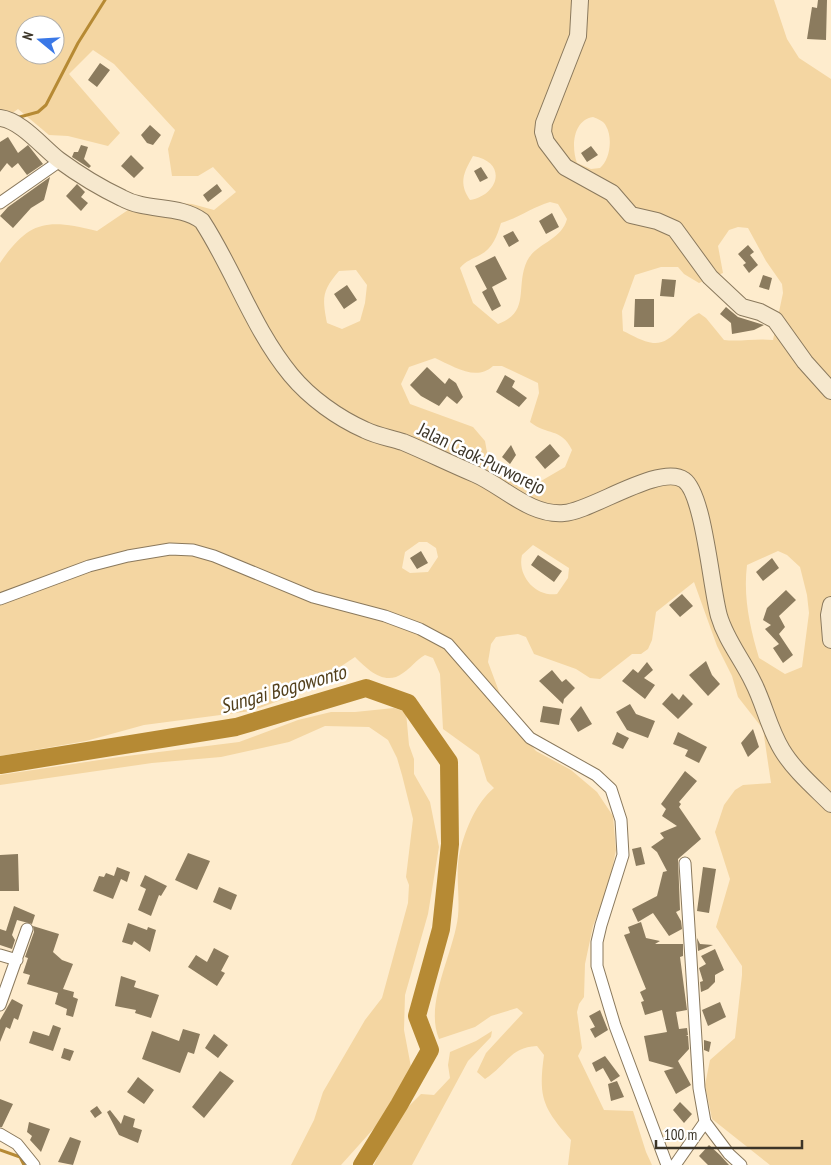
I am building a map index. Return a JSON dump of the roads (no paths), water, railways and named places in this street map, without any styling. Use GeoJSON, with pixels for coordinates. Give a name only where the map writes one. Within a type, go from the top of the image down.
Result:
{"type":"FeatureCollection","features":[{"type":"Feature","properties":{"kind":"street"},"geometry":{"type":"LineString","coordinates":[[580,0],[578,36],[544,123],[543,132],[546,142],[564,167],[612,193],[630,215],[656,221],[675,229],[710,277],[742,307],[760,312],[775,320],[805,362],[831,391]]}},
{"type":"Feature","properties":{"kind":"street","name":"Jalan Caok-Purworejo"},"geometry":{"type":"LineString","coordinates":[[3,118],[23,130],[60,161],[122,199],[156,209],[192,214],[202,222],[256,321],[290,374],[323,405],[366,430],[403,443],[475,474],[521,501],[551,512],[572,512],[614,493],[663,477],[672,476],[690,487],[702,516],[707,561],[719,616],[728,639],[753,681],[781,749],[799,772],[831,804]]}},
{"type":"Feature","properties":{"kind":"street"},"geometry":{"type":"LineString","coordinates":[[0,203],[60,161]]}},
{"type":"Feature","properties":{"kind":"street"},"geometry":{"type":"LineString","coordinates":[[0,599],[89,566],[128,556],[170,549],[193,550],[214,556],[313,596],[385,616],[448,644],[530,738],[596,774],[611,789],[621,820],[623,855],[597,942],[597,966],[615,1026],[667,1165]]}},
{"type":"Feature","properties":{"kind":"street"},"geometry":{"type":"LineString","coordinates":[[831,605],[829,615],[831,640]]}},
{"type":"Feature","properties":{"kind":"street"},"geometry":{"type":"LineString","coordinates":[[685,863],[699,1088],[705,1122],[729,1154],[741,1165]]}},
{"type":"Feature","properties":{"kind":"street"},"geometry":{"type":"LineString","coordinates":[[0,1005],[27,929]]}},
{"type":"Feature","properties":{"kind":"street"},"geometry":{"type":"LineString","coordinates":[[0,955],[17,960]]}},
{"type":"Feature","properties":{"kind":"street"},"geometry":{"type":"LineString","coordinates":[[674,1165],[705,1122]]}},
{"type":"Feature","properties":{"kind":"street"},"geometry":{"type":"LineString","coordinates":[[0,1134],[16,1144],[34,1165]]}},
{"type":"Feature","properties":{"kind":"waterway"},"geometry":{"type":"LineString","coordinates":[[16,118],[38,112],[46,105],[78,43],[105,0]]}},
{"type":"Feature","properties":{"kind":"waterway","name":"Sungai Bogowonto"},"geometry":{"type":"LineString","coordinates":[[0,765],[236,727],[366,688],[408,703],[449,762],[450,844],[441,929],[417,1016],[430,1050],[362,1165]]}},
{"type":"Feature","properties":{"kind":"waterway"},"geometry":{"type":"LineString","coordinates":[[0,1150],[20,1157],[24,1165]]}}]}
